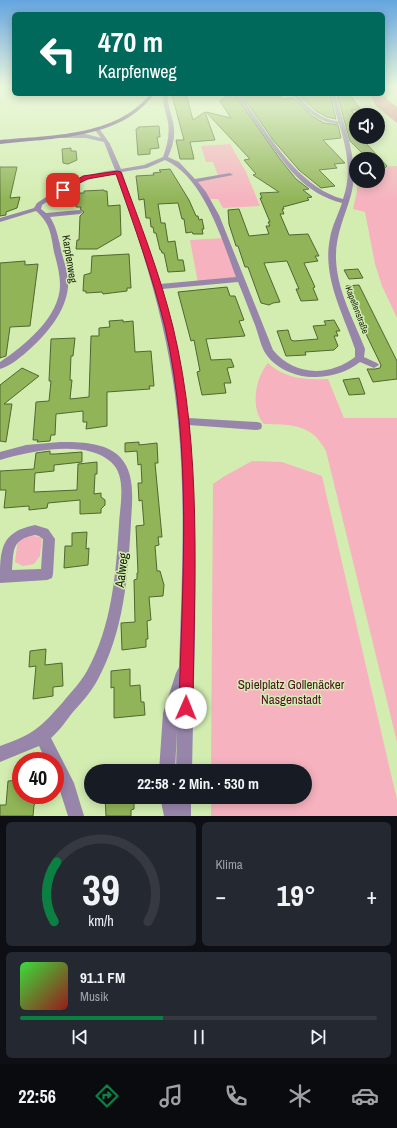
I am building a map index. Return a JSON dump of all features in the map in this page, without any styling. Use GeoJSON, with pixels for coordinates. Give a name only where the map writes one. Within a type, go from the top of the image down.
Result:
{"type":"FeatureCollection","features":[{"type":"Feature","properties":{"kind":"main road"},"geometry":{"type":"LineString","coordinates":[[0,142],[97,129],[111,124]]}},
{"type":"Feature","properties":{"kind":"street"},"geometry":{"type":"LineString","coordinates":[[0,220],[37,209],[40,204],[76,181],[95,175],[147,167],[165,158],[172,136],[171,124]]}},
{"type":"Feature","properties":{"kind":"street"},"geometry":{"type":"LineString","coordinates":[[258,124],[294,173],[310,187],[334,199],[346,202]]}},
{"type":"Feature","properties":{"kind":"street","name":"Kapellenstraße"},"geometry":{"type":"LineString","coordinates":[[342,124],[351,158],[350,184],[346,202],[334,232],[332,261],[335,280],[360,349],[360,358]]}},
{"type":"Feature","properties":{"kind":"street"},"geometry":{"type":"LineString","coordinates":[[97,129],[105,141],[118,172],[146,249],[169,328],[177,371],[183,421],[189,526],[184,764]]}},
{"type":"Feature","properties":{"kind":"street"},"geometry":{"type":"LineString","coordinates":[[51,136],[86,136],[105,141]]}},
{"type":"Feature","properties":{"kind":"street"},"geometry":{"type":"LineString","coordinates":[[165,158],[177,163],[194,180],[203,192],[216,216],[273,359],[284,366],[304,373],[326,373],[345,368],[360,358],[374,365]]}},
{"type":"Feature","properties":{"kind":"street"},"geometry":{"type":"LineString","coordinates":[[194,180],[230,175]]}},
{"type":"Feature","properties":{"kind":"street","name":"Karpfenweg"},"geometry":{"type":"LineString","coordinates":[[0,366],[38,338],[57,310],[62,298],[64,286],[54,233],[51,223],[45,215],[37,209]]}},
{"type":"Feature","properties":{"kind":"street"},"geometry":{"type":"LineString","coordinates":[[45,215],[80,212]]}},
{"type":"Feature","properties":{"kind":"street"},"geometry":{"type":"LineString","coordinates":[[158,288],[241,279]]}},
{"type":"Feature","properties":{"kind":"street"},"geometry":{"type":"LineString","coordinates":[[183,421],[258,426]]}},
{"type":"Feature","properties":{"kind":"street","name":"Aalweg"},"geometry":{"type":"LineString","coordinates":[[0,456],[38,447],[65,446],[93,448],[107,452],[116,459],[126,475],[125,539],[121,583],[104,645],[92,675],[81,693],[42,735],[12,750],[0,754]]}},
{"type":"Feature","properties":{"kind":"street"},"geometry":{"type":"LineString","coordinates":[[39,530],[47,534],[50,539],[47,574],[3,576],[10,541],[14,536],[22,532],[39,530]]}},
{"type":"Feature","properties":{"kind":"street"},"geometry":{"type":"LineString","coordinates":[[167,764],[171,713],[187,661]]}},
{"type":"Feature","properties":{"kind":"street"},"geometry":{"type":"LineString","coordinates":[[42,735],[68,789],[76,816]]}},
{"type":"Feature","properties":{"kind":"street"},"geometry":{"type":"LineString","coordinates":[[169,804],[172,816]]}},
{"type":"Feature","properties":{"kind":"street"},"geometry":{"type":"LineString","coordinates":[[183,804],[183,816]]}},
{"type":"Feature","properties":{"kind":"green space"},"geometry":{"type":"Polygon","coordinates":[[[230,144],[246,172],[260,206],[223,208],[218,199],[210,199],[198,182],[219,178],[213,162],[206,162],[201,146],[230,144]]]}},
{"type":"Feature","properties":{"kind":"green space"},"geometry":{"type":"Polygon","coordinates":[[[397,166],[397,318],[382,286],[375,264],[365,212],[353,209],[357,188],[385,188],[385,167],[397,166]]]}},
{"type":"Feature","properties":{"kind":"green space"},"geometry":{"type":"Polygon","coordinates":[[[225,238],[241,279],[198,283],[190,240],[225,238]]]}},
{"type":"Feature","properties":{"kind":"green space"},"geometry":{"type":"Polygon","coordinates":[[[268,363],[282,372],[296,377],[304,379],[328,379],[344,418],[397,418],[397,742],[326,451],[315,436],[304,429],[284,425],[264,424],[260,418],[256,402],[257,385],[268,363]]]}},
{"type":"Feature","properties":{"kind":"green space","name":"Spielplatz Gollenäcker Nasgenstadt"},"geometry":{"type":"Polygon","coordinates":[[[252,461],[282,462],[322,476],[397,800],[397,816],[211,816],[211,804],[312,804],[312,764],[211,764],[213,484],[252,461]]]}},
{"type":"Feature","properties":{"kind":"green space"},"geometry":{"type":"Polygon","coordinates":[[[33,536],[42,537],[40,556],[34,564],[23,566],[15,562],[18,538],[33,536]]]}},
{"type":"Feature","properties":{"kind":"building"},"geometry":{"type":"Polygon","coordinates":[[[180,124],[209,124],[215,140],[190,142],[194,159],[180,159],[176,140],[184,140],[180,124]]]}},
{"type":"Feature","properties":{"kind":"building"},"geometry":{"type":"Polygon","coordinates":[[[217,124],[255,124],[296,179],[309,189],[303,190],[312,197],[307,198],[309,200],[283,207],[284,209],[282,209],[284,214],[280,214],[289,235],[308,234],[319,256],[315,256],[318,261],[304,263],[315,287],[313,288],[318,300],[301,301],[296,289],[299,289],[287,261],[264,263],[280,302],[269,305],[261,303],[248,267],[245,267],[238,246],[236,246],[229,224],[228,210],[239,209],[249,236],[269,234],[266,226],[270,226],[268,222],[270,222],[260,198],[262,198],[260,193],[279,192],[253,175],[256,174],[244,160],[250,159],[217,124]]]}},
{"type":"Feature","properties":{"kind":"building"},"geometry":{"type":"Polygon","coordinates":[[[262,124],[338,125],[341,138],[323,140],[345,163],[334,164],[337,168],[319,170],[335,186],[321,188],[299,170],[273,140],[262,124]]]}},
{"type":"Feature","properties":{"kind":"building"},"geometry":{"type":"Polygon","coordinates":[[[345,124],[349,124],[349,137],[345,124]]]}},
{"type":"Feature","properties":{"kind":"building"},"geometry":{"type":"Polygon","coordinates":[[[159,126],[160,137],[157,137],[159,148],[150,149],[150,154],[138,155],[136,129],[138,129],[138,127],[159,126]]]}},
{"type":"Feature","properties":{"kind":"building"},"geometry":{"type":"Polygon","coordinates":[[[353,144],[367,144],[374,152],[361,152],[353,144]]]}},
{"type":"Feature","properties":{"kind":"building"},"geometry":{"type":"Polygon","coordinates":[[[71,148],[71,151],[76,151],[77,160],[68,164],[63,163],[62,149],[71,148]]]}},
{"type":"Feature","properties":{"kind":"building"},"geometry":{"type":"Polygon","coordinates":[[[0,167],[17,167],[10,198],[20,197],[17,208],[6,212],[6,215],[0,216],[0,167]]]}},
{"type":"Feature","properties":{"kind":"building"},"geometry":{"type":"Polygon","coordinates":[[[170,169],[189,200],[196,216],[198,216],[199,220],[202,219],[204,229],[202,229],[203,234],[193,234],[192,232],[186,233],[184,219],[182,219],[178,203],[158,204],[161,223],[165,223],[168,242],[175,241],[178,260],[183,260],[185,271],[168,272],[164,253],[160,250],[156,233],[154,233],[153,227],[151,227],[150,218],[146,218],[144,199],[139,200],[136,176],[154,175],[153,173],[161,172],[159,170],[170,169]]]}},
{"type":"Feature","properties":{"kind":"building"},"geometry":{"type":"Polygon","coordinates":[[[107,191],[108,206],[120,205],[121,235],[97,249],[76,249],[77,240],[79,240],[80,216],[84,212],[80,209],[81,207],[76,207],[76,193],[107,191]]]}},
{"type":"Feature","properties":{"kind":"building"},"geometry":{"type":"Polygon","coordinates":[[[129,254],[131,288],[127,288],[127,291],[103,294],[102,292],[86,293],[86,291],[83,291],[84,275],[91,273],[92,256],[129,254]]]}},
{"type":"Feature","properties":{"kind":"building"},"geometry":{"type":"Polygon","coordinates":[[[25,261],[25,265],[38,264],[30,326],[10,327],[6,356],[0,358],[0,263],[25,261]]]}},
{"type":"Feature","properties":{"kind":"building"},"geometry":{"type":"Polygon","coordinates":[[[358,269],[363,278],[349,279],[344,270],[358,269]]]}},
{"type":"Feature","properties":{"kind":"building"},"geometry":{"type":"Polygon","coordinates":[[[359,285],[397,361],[397,379],[373,382],[367,369],[380,368],[381,365],[365,332],[368,332],[346,286],[359,285]]]}},
{"type":"Feature","properties":{"kind":"building"},"geometry":{"type":"Polygon","coordinates":[[[227,287],[230,296],[235,296],[244,320],[239,321],[245,336],[206,339],[211,360],[231,359],[234,367],[227,368],[231,383],[224,383],[226,393],[202,395],[197,372],[200,371],[194,340],[191,341],[178,292],[227,287]]]}},
{"type":"Feature","properties":{"kind":"building"},"geometry":{"type":"Polygon","coordinates":[[[123,320],[123,322],[133,321],[135,352],[151,351],[154,386],[149,386],[150,389],[107,392],[107,426],[86,429],[87,422],[83,422],[83,411],[56,414],[55,435],[51,435],[50,441],[37,442],[38,440],[33,440],[36,402],[49,401],[51,381],[49,381],[51,339],[75,338],[73,356],[71,356],[70,380],[72,380],[70,399],[89,397],[91,336],[99,336],[99,328],[110,327],[109,321],[123,320]]]}},
{"type":"Feature","properties":{"kind":"building"},"geometry":{"type":"Polygon","coordinates":[[[334,320],[340,331],[336,331],[338,336],[334,336],[338,346],[334,350],[305,352],[306,355],[286,356],[277,331],[288,330],[291,340],[294,341],[318,339],[313,326],[326,325],[324,321],[334,320]]]}},
{"type":"Feature","properties":{"kind":"building"},"geometry":{"type":"Polygon","coordinates":[[[22,368],[39,376],[4,404],[12,404],[6,442],[0,441],[0,385],[22,368]]]}},
{"type":"Feature","properties":{"kind":"building"},"geometry":{"type":"Polygon","coordinates":[[[359,378],[365,394],[349,395],[343,380],[359,378]]]}},
{"type":"Feature","properties":{"kind":"building"},"geometry":{"type":"Polygon","coordinates":[[[139,442],[139,445],[157,443],[158,463],[155,463],[162,537],[158,537],[159,545],[155,546],[157,571],[160,571],[164,585],[163,596],[149,597],[151,620],[147,621],[148,639],[146,639],[146,647],[122,650],[121,623],[135,622],[134,580],[137,579],[138,573],[136,526],[144,525],[142,500],[139,501],[138,483],[142,483],[141,464],[138,465],[137,451],[125,452],[125,443],[139,442]]]}},
{"type":"Feature","properties":{"kind":"building"},"geometry":{"type":"Polygon","coordinates":[[[50,451],[50,454],[82,452],[82,462],[54,465],[54,471],[35,473],[34,492],[77,490],[78,464],[97,462],[94,494],[101,493],[101,497],[105,500],[105,505],[101,509],[101,513],[80,514],[80,500],[48,503],[47,508],[29,510],[29,506],[4,508],[6,490],[0,490],[0,471],[34,469],[36,453],[50,451]]]}},
{"type":"Feature","properties":{"kind":"building"},"geometry":{"type":"Polygon","coordinates":[[[87,532],[86,549],[89,548],[88,565],[64,568],[65,546],[72,546],[72,533],[87,532]]]}},
{"type":"Feature","properties":{"kind":"building"},"geometry":{"type":"Polygon","coordinates":[[[46,649],[45,665],[62,663],[63,686],[53,687],[53,696],[33,699],[36,666],[29,667],[30,651],[46,649]]]}},
{"type":"Feature","properties":{"kind":"building"},"geometry":{"type":"Polygon","coordinates":[[[130,669],[130,686],[140,685],[141,702],[144,702],[145,715],[114,718],[114,687],[111,688],[111,671],[130,669]]]}},
{"type":"Feature","properties":{"kind":"building"},"geometry":{"type":"Polygon","coordinates":[[[8,781],[12,781],[12,804],[35,804],[33,816],[0,816],[0,805],[6,805],[8,781]]]}},
{"type":"Feature","properties":{"kind":"building"},"geometry":{"type":"Polygon","coordinates":[[[105,804],[134,804],[134,809],[131,810],[131,816],[106,816],[105,804]]]}},
{"type":"Feature","properties":{"kind":"route"},"geometry":{"type":"LineString","coordinates":[[63,190],[85,177],[118,172],[146,249],[169,328],[177,371],[183,421],[189,526],[186,708]]}}]}
